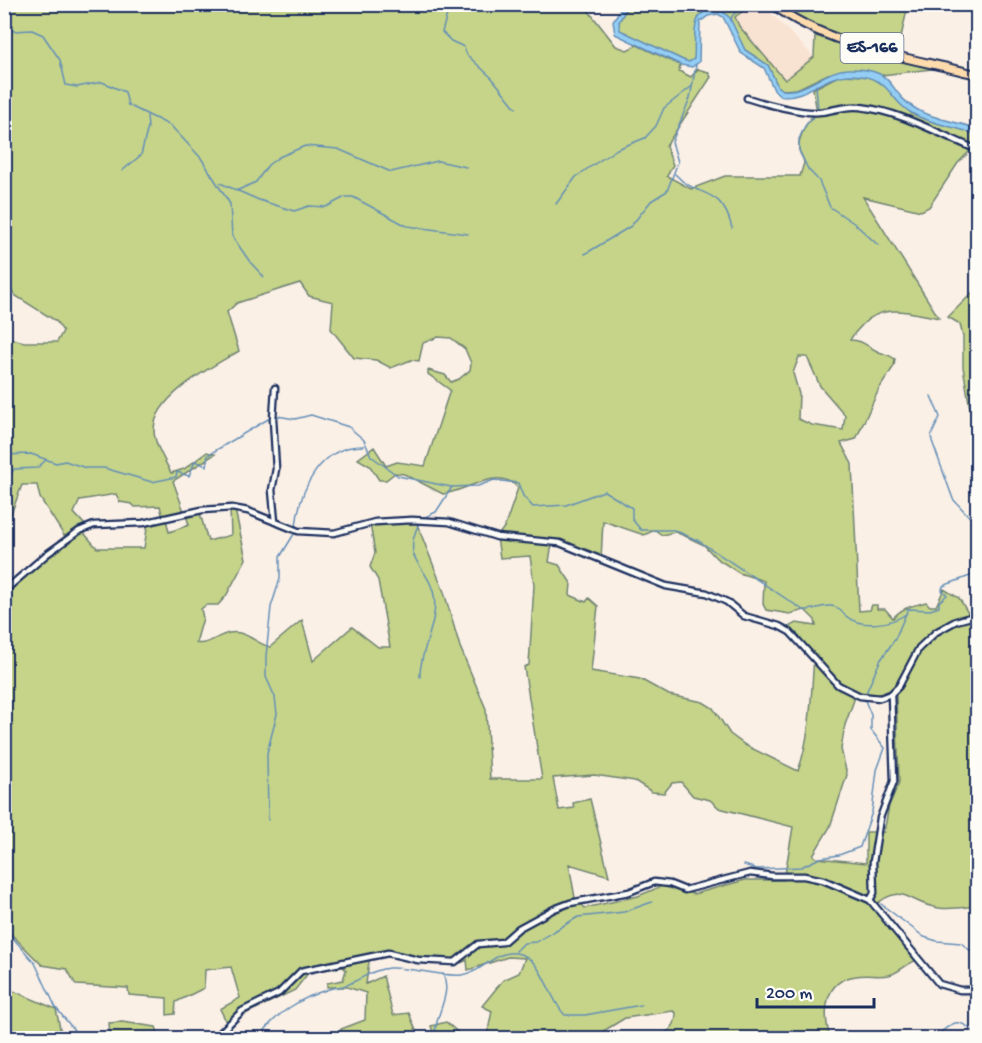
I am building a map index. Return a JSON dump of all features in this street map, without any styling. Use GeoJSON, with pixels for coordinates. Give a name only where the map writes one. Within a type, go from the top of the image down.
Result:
{"type":"FeatureCollection","features":[{"type":"Feature","properties":{"kind":"main road","name":"ES-166"},"geometry":{"type":"LineString","coordinates":[[772,4],[805,27],[840,40],[978,75]]}},
{"type":"Feature","properties":{"kind":"street"},"geometry":{"type":"LineString","coordinates":[[747,98],[770,105],[815,112],[848,106],[877,109],[940,131],[978,150]]}},
{"type":"Feature","properties":{"kind":"street"},"geometry":{"type":"LineString","coordinates":[[275,388],[273,419],[276,469],[272,490],[275,522]]}},
{"type":"Feature","properties":{"kind":"street"},"geometry":{"type":"LineString","coordinates":[[4,591],[47,554],[79,531],[94,525],[143,523],[216,508],[248,510],[298,531],[334,533],[375,522],[449,522],[497,537],[560,543],[666,586],[707,593],[727,602],[744,616],[779,626],[790,632],[838,685],[860,696],[880,698],[891,694],[899,686],[919,648],[924,643],[956,621],[978,615]]}},
{"type":"Feature","properties":{"kind":"street"},"geometry":{"type":"LineString","coordinates":[[870,900],[874,893],[873,862],[880,818],[894,781],[891,694]]}},
{"type":"Feature","properties":{"kind":"street"},"geometry":{"type":"LineString","coordinates":[[215,1038],[242,1011],[279,993],[301,971],[388,953],[418,960],[455,962],[478,944],[503,942],[519,928],[570,903],[629,892],[654,882],[670,884],[685,890],[750,873],[804,876],[823,880],[870,900],[939,984],[960,990],[978,990]]}},
{"type":"Feature","properties":{"kind":"shaded area"},"geometry":{"type":"Polygon","coordinates":[[[751,5],[763,5],[814,57],[785,80],[739,26],[735,17],[751,5]]]}},
{"type":"Feature","properties":{"kind":"green space"},"geometry":{"type":"Polygon","coordinates":[[[5,5],[584,5],[616,46],[627,50],[637,45],[680,65],[679,71],[691,77],[698,69],[708,72],[711,77],[666,146],[673,165],[667,176],[691,189],[725,176],[800,176],[804,163],[799,150],[801,135],[817,112],[813,89],[840,75],[867,76],[884,84],[912,114],[976,134],[972,149],[958,163],[929,207],[921,211],[863,197],[939,318],[889,311],[870,318],[854,334],[850,340],[861,342],[895,359],[894,366],[879,389],[856,439],[841,443],[852,464],[859,611],[870,610],[872,605],[877,605],[877,609],[885,609],[893,618],[905,609],[926,602],[930,606],[936,606],[944,589],[959,598],[971,618],[977,616],[977,906],[939,908],[899,894],[883,899],[873,907],[922,959],[889,975],[856,976],[837,984],[831,991],[826,1009],[830,1038],[649,1038],[664,1034],[671,1028],[676,1013],[673,1011],[625,1018],[602,1032],[584,1038],[435,1038],[431,1026],[446,1022],[460,1034],[487,1036],[492,1011],[482,1006],[503,980],[519,973],[525,958],[508,957],[468,970],[467,960],[446,965],[394,957],[369,961],[366,984],[383,976],[393,1015],[409,1013],[419,1038],[341,1038],[341,1029],[365,1020],[366,993],[347,987],[327,987],[327,983],[343,980],[346,970],[343,967],[309,972],[295,990],[227,1023],[220,1009],[240,998],[231,967],[205,970],[204,988],[176,1002],[175,1014],[167,1015],[167,998],[129,995],[128,988],[76,985],[67,969],[42,965],[5,928],[5,591],[67,540],[40,498],[37,485],[22,485],[5,530],[5,337],[24,342],[57,342],[63,331],[56,321],[16,296],[5,282],[5,5]],[[300,283],[237,303],[227,312],[239,351],[187,383],[174,394],[157,417],[154,430],[158,446],[171,473],[184,469],[207,452],[215,454],[173,481],[185,514],[166,519],[169,532],[189,525],[186,515],[200,513],[208,541],[231,535],[230,509],[235,510],[246,559],[226,596],[218,605],[206,605],[201,609],[203,618],[196,643],[204,643],[229,633],[241,633],[270,647],[302,620],[313,661],[352,627],[378,647],[390,647],[378,580],[370,567],[375,553],[370,524],[415,519],[444,592],[460,647],[486,709],[490,779],[542,779],[524,667],[529,665],[534,585],[530,556],[500,558],[497,537],[505,526],[518,488],[510,482],[492,479],[443,494],[404,474],[395,473],[386,480],[379,480],[370,466],[358,459],[374,447],[386,466],[397,462],[425,466],[450,390],[428,374],[428,370],[445,375],[451,382],[459,379],[470,370],[471,363],[465,349],[451,338],[438,337],[423,343],[419,361],[411,360],[391,368],[376,360],[354,358],[331,329],[333,302],[309,296],[300,283]],[[799,357],[793,373],[799,394],[798,419],[812,425],[843,430],[845,415],[820,386],[807,357],[799,357]],[[116,494],[80,500],[74,513],[86,526],[84,533],[97,548],[144,548],[148,522],[163,518],[160,506],[135,507],[132,504],[120,502],[116,494]],[[603,521],[601,560],[556,541],[552,543],[549,562],[559,565],[571,583],[570,595],[586,602],[589,598],[598,606],[591,671],[640,679],[669,695],[703,702],[713,708],[730,734],[745,745],[798,771],[808,729],[814,657],[792,632],[785,629],[796,623],[816,626],[815,620],[805,610],[790,614],[766,610],[763,604],[764,581],[739,573],[716,558],[704,545],[675,532],[662,535],[655,530],[644,535],[603,521]],[[896,695],[856,696],[845,725],[841,749],[847,775],[830,827],[813,855],[817,858],[866,863],[866,832],[884,832],[889,806],[899,782],[896,695]],[[594,775],[553,778],[559,810],[574,808],[573,803],[590,799],[609,876],[569,864],[575,898],[585,908],[638,896],[662,886],[694,894],[745,880],[784,880],[793,827],[719,808],[710,800],[693,796],[681,782],[672,783],[664,793],[652,792],[635,781],[594,775]]]}},
{"type":"Feature","properties":{"kind":"green space"},"geometry":{"type":"Polygon","coordinates":[[[628,5],[751,5],[735,17],[739,26],[785,80],[814,57],[815,36],[940,68],[882,75],[868,71],[828,74],[797,89],[783,90],[778,87],[768,65],[745,50],[724,11],[714,9],[700,16],[695,31],[695,57],[693,61],[687,62],[619,30],[619,22],[628,5]]]}},
{"type":"Feature","properties":{"kind":"green space"},"geometry":{"type":"Polygon","coordinates":[[[778,5],[908,5],[898,51],[820,28],[778,5]]]}},
{"type":"Feature","properties":{"kind":"green space"},"geometry":{"type":"Polygon","coordinates":[[[977,288],[977,450],[963,367],[963,337],[960,324],[948,317],[977,288]]]}},
{"type":"Feature","properties":{"kind":"green space"},"geometry":{"type":"Polygon","coordinates":[[[4,987],[56,1009],[62,1038],[5,1038],[4,987]]]}},
{"type":"Feature","properties":{"kind":"green space"},"geometry":{"type":"Polygon","coordinates":[[[122,1022],[156,1027],[160,1038],[110,1038],[109,1023],[122,1022]]]}},
{"type":"Feature","properties":{"kind":"water"},"geometry":{"type":"Polygon","coordinates":[[[623,5],[628,5],[619,22],[620,30],[683,60],[689,62],[694,59],[698,18],[710,9],[720,9],[730,18],[745,50],[768,65],[778,87],[783,90],[800,88],[839,70],[876,72],[884,76],[899,95],[916,109],[930,116],[977,129],[977,135],[915,115],[899,103],[882,85],[865,77],[851,75],[833,78],[800,93],[781,96],[774,90],[764,68],[741,53],[723,17],[718,14],[708,16],[700,22],[699,62],[692,67],[681,65],[615,34],[613,21],[623,5]]]}},
{"type":"Feature","properties":{"kind":"waterway"},"geometry":{"type":"LineString","coordinates":[[450,4],[442,32],[451,41],[464,47],[467,55],[492,78],[516,108]]}},
{"type":"Feature","properties":{"kind":"waterway"},"geometry":{"type":"LineString","coordinates":[[731,22],[732,16],[745,4]]}},
{"type":"Feature","properties":{"kind":"waterway"},"geometry":{"type":"LineString","coordinates":[[4,27],[14,31],[32,30],[43,35],[60,60],[66,85],[77,87],[102,82],[125,92],[128,105],[171,126],[201,158],[230,204],[232,236],[250,262],[264,277]]}},
{"type":"Feature","properties":{"kind":"waterway"},"geometry":{"type":"LineString","coordinates":[[585,254],[631,226],[651,201],[667,191],[678,162],[672,142],[690,98],[696,65]]}},
{"type":"Feature","properties":{"kind":"waterway"},"geometry":{"type":"LineString","coordinates":[[816,85],[818,110]]}},
{"type":"Feature","properties":{"kind":"waterway"},"geometry":{"type":"LineString","coordinates":[[556,204],[576,177],[617,149],[645,138],[656,126],[664,108],[691,87]]}},
{"type":"Feature","properties":{"kind":"waterway"},"geometry":{"type":"LineString","coordinates":[[815,115],[805,126],[799,139],[799,150],[808,169],[819,181],[830,207],[855,224],[878,245]]}},
{"type":"Feature","properties":{"kind":"waterway"},"geometry":{"type":"LineString","coordinates":[[122,171],[141,155],[148,127],[147,116]]}},
{"type":"Feature","properties":{"kind":"waterway"},"geometry":{"type":"LineString","coordinates":[[236,191],[256,182],[268,165],[279,157],[305,146],[338,149],[391,172],[438,161],[466,167]]}},
{"type":"Feature","properties":{"kind":"waterway"},"geometry":{"type":"LineString","coordinates":[[675,174],[692,187],[715,198],[722,205],[732,228]]}},
{"type":"Feature","properties":{"kind":"waterway"},"geometry":{"type":"LineString","coordinates":[[220,183],[259,200],[294,211],[309,206],[326,207],[345,197],[353,197],[407,226],[468,234]]}},
{"type":"Feature","properties":{"kind":"waterway"},"geometry":{"type":"LineString","coordinates":[[931,396],[940,417],[931,436],[932,441],[953,499],[978,526]]}},
{"type":"Feature","properties":{"kind":"waterway"},"geometry":{"type":"LineString","coordinates":[[277,416],[295,419],[311,415],[349,427],[364,440],[371,456],[398,476],[451,487],[478,486],[494,480],[518,483],[523,496],[533,507],[566,505],[604,491],[632,508],[632,519],[641,530],[674,530],[699,541],[803,610],[834,607],[852,620],[868,624],[893,620],[906,614]]}},
{"type":"Feature","properties":{"kind":"waterway"},"geometry":{"type":"LineString","coordinates":[[4,455],[31,454],[56,463],[65,461],[86,468],[104,468],[152,482],[176,477],[177,472],[189,476],[195,461],[206,466],[208,455],[270,418]]}},
{"type":"Feature","properties":{"kind":"waterway"},"geometry":{"type":"LineString","coordinates":[[296,526],[302,497],[315,471],[336,453],[364,446]]}},
{"type":"Feature","properties":{"kind":"waterway"},"geometry":{"type":"LineString","coordinates":[[4,501],[8,481],[14,469],[37,468],[46,460]]}},
{"type":"Feature","properties":{"kind":"waterway"},"geometry":{"type":"LineString","coordinates":[[423,518],[436,512],[452,487]]}},
{"type":"Feature","properties":{"kind":"waterway"},"geometry":{"type":"LineString","coordinates":[[419,523],[412,546],[413,554],[429,581],[435,602],[420,677]]}},
{"type":"Feature","properties":{"kind":"waterway"},"geometry":{"type":"LineString","coordinates":[[268,820],[267,753],[277,714],[275,697],[266,677],[266,656],[271,607],[280,579],[280,557],[294,534]]}},
{"type":"Feature","properties":{"kind":"waterway"},"geometry":{"type":"LineString","coordinates":[[866,693],[908,609],[930,610],[939,607],[939,602],[947,595],[942,590],[943,586],[978,573]]}},
{"type":"Feature","properties":{"kind":"waterway"},"geometry":{"type":"LineString","coordinates":[[744,865],[757,869],[801,867],[820,858],[839,855],[860,847],[872,812],[877,770],[885,748],[871,730],[871,715],[864,698]]}},
{"type":"Feature","properties":{"kind":"waterway"},"geometry":{"type":"LineString","coordinates":[[516,951],[524,943],[536,942],[578,917],[624,912],[652,902]]}},
{"type":"Feature","properties":{"kind":"waterway"},"geometry":{"type":"LineString","coordinates":[[881,904],[924,937],[937,941],[961,943],[978,957]]}},
{"type":"Feature","properties":{"kind":"waterway"},"geometry":{"type":"LineString","coordinates":[[4,928],[35,963],[56,1008],[74,1030],[75,1038]]}},
{"type":"Feature","properties":{"kind":"waterway"},"geometry":{"type":"LineString","coordinates":[[260,1038],[273,1021],[299,1002],[319,992],[347,985],[378,970],[398,968],[444,975],[462,975],[477,970],[497,957],[512,953],[520,954],[535,964],[565,1015],[585,1015],[641,1005]]}},
{"type":"Feature","properties":{"kind":"waterway"},"geometry":{"type":"LineString","coordinates":[[435,1038],[446,990],[443,974]]}},
{"type":"Feature","properties":{"kind":"waterway"},"geometry":{"type":"LineString","coordinates":[[933,1038],[949,1026],[958,1023],[975,1033]]}},
{"type":"Feature","properties":{"kind":"waterway"},"geometry":{"type":"LineString","coordinates":[[970,1038],[978,1031]]}}]}
